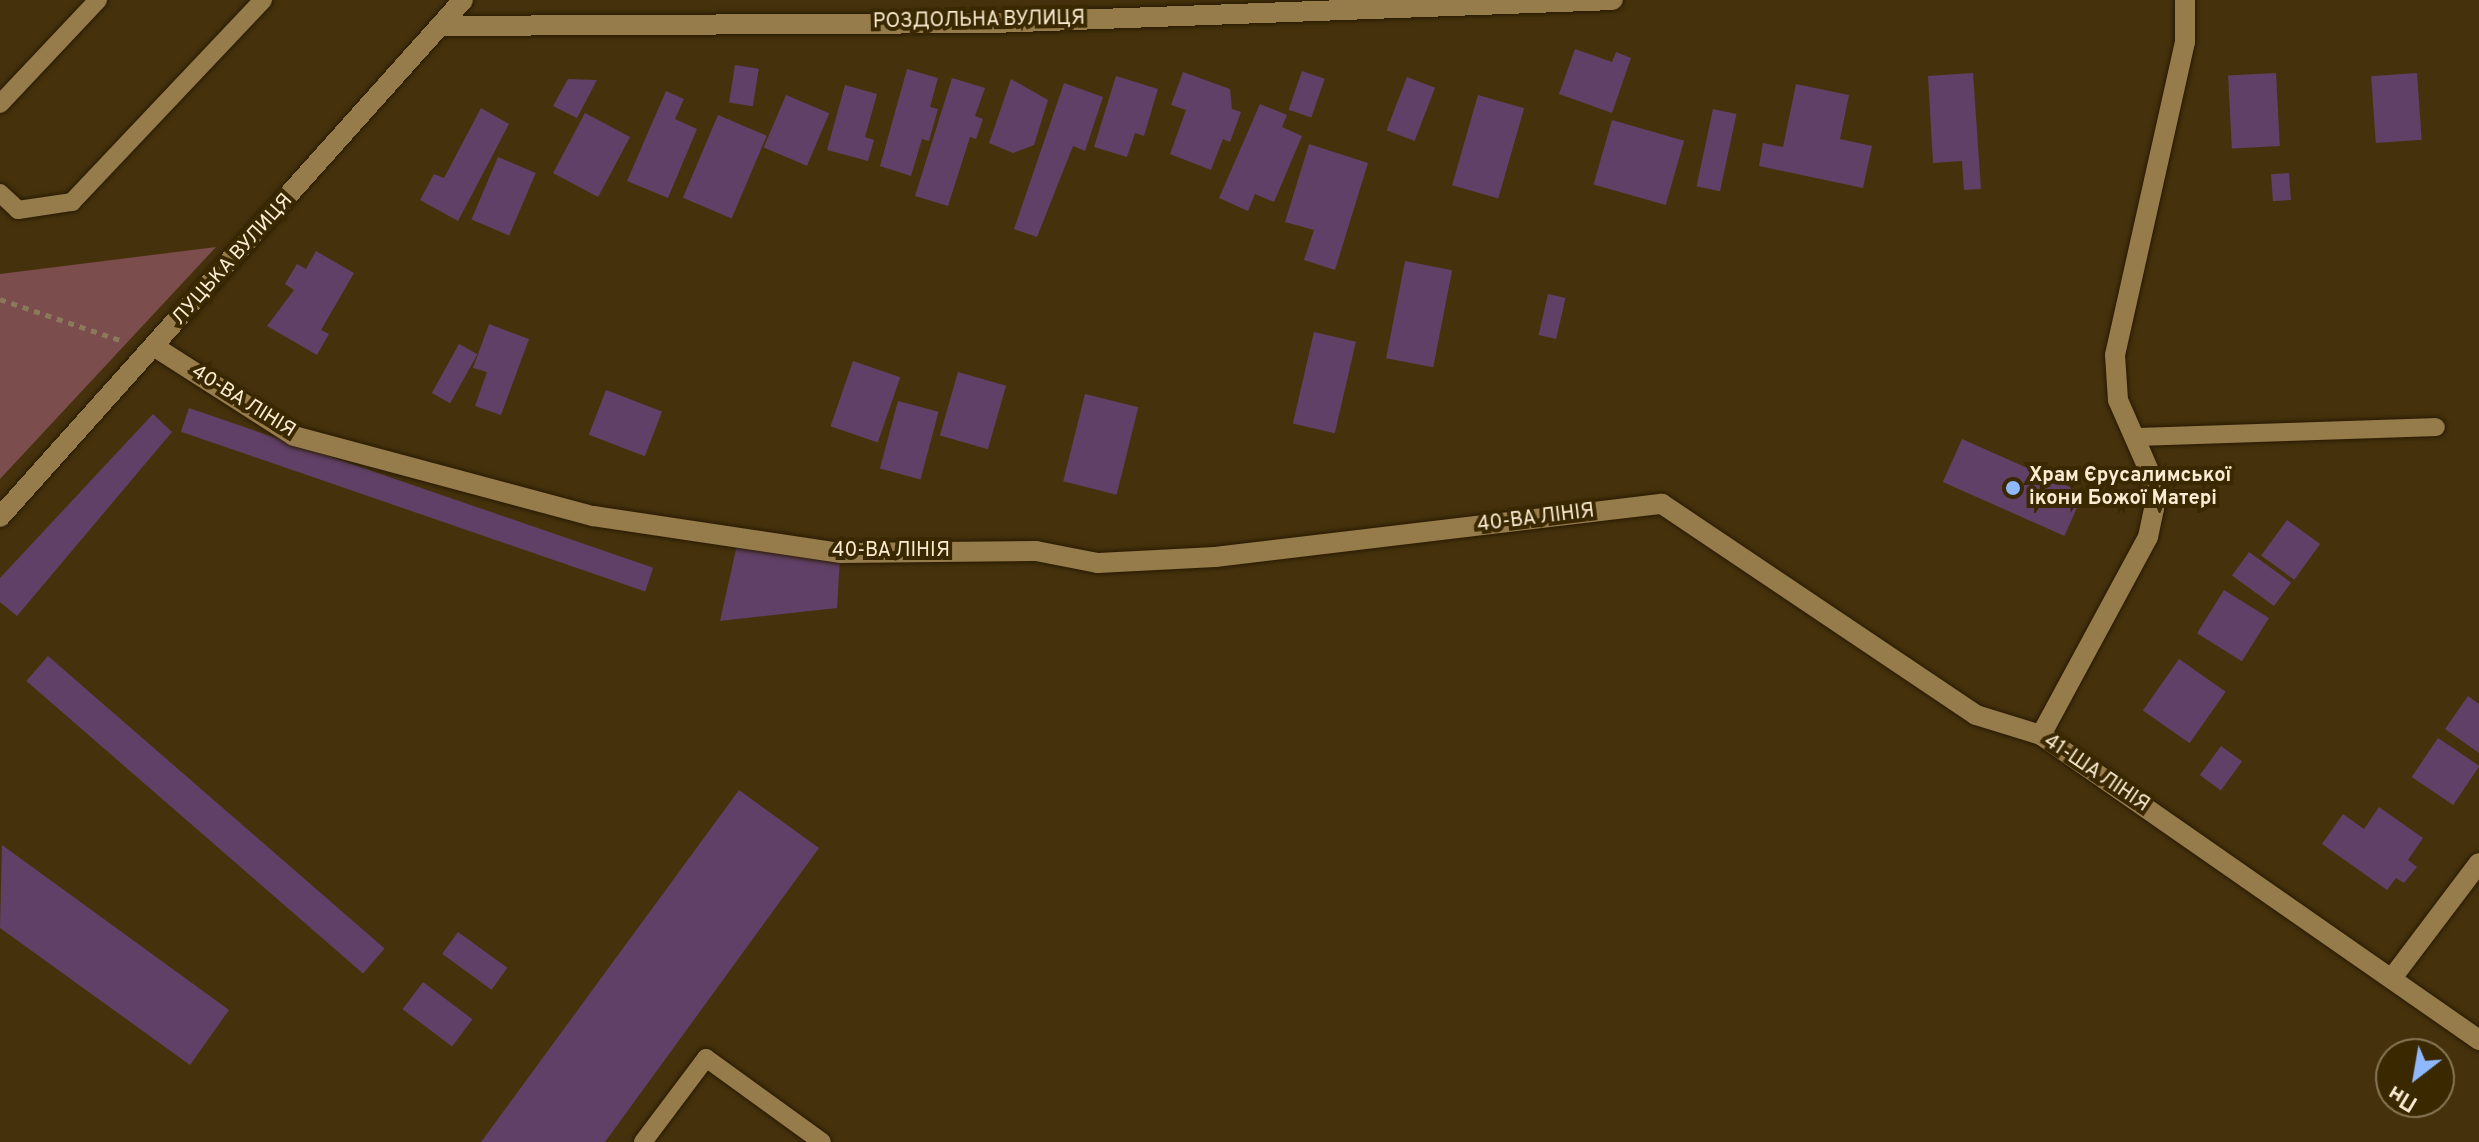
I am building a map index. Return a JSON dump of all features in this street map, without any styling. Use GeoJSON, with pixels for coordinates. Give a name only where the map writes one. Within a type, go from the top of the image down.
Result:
{"type":"FeatureCollection","features":[{"type":"Feature","properties":{"kind":"street","name":"ЛУЦЬКА ВУЛИЦЯ"},"geometry":{"type":"LineString","coordinates":[[0,517],[463,0]]}},
{"type":"Feature","properties":{"kind":"street","name":"РОЗДОЛЬНА ВУЛИЦЯ"},"geometry":{"type":"LineString","coordinates":[[440,26],[992,23],[1613,0]]}},
{"type":"Feature","properties":{"kind":"street"},"geometry":{"type":"LineString","coordinates":[[2041,735],[2148,537],[2152,485],[2139,437],[2118,400],[2115,355],[2185,42],[2185,0]]}},
{"type":"Feature","properties":{"kind":"street","name":"40-ВА ЛІНІЯ"},"geometry":{"type":"LineString","coordinates":[[155,347],[294,436],[593,516],[841,553],[1036,551],[1098,563],[1215,557],[1662,504]]}},
{"type":"Feature","properties":{"kind":"street","name":"41-ША ЛІНІЯ"},"geometry":{"type":"LineString","coordinates":[[1662,504],[1976,715],[2041,735],[2479,1040]]}},
{"type":"Feature","properties":{"kind":"street"},"geometry":{"type":"LineString","coordinates":[[2392,978],[2479,863]]}},
{"type":"Feature","properties":{"kind":"lane"},"geometry":{"type":"LineString","coordinates":[[0,104],[98,0]]}},
{"type":"Feature","properties":{"kind":"lane"},"geometry":{"type":"LineString","coordinates":[[0,193],[18,210],[72,202],[263,0]]}},
{"type":"Feature","properties":{"kind":"lane"},"geometry":{"type":"LineString","coordinates":[[2139,437],[2436,427]]}},
{"type":"Feature","properties":{"kind":"lane"},"geometry":{"type":"LineString","coordinates":[[643,1142],[706,1058],[822,1142]]}},
{"type":"Feature","properties":{"kind":"path"},"geometry":{"type":"LineString","coordinates":[[0,299],[107,337],[155,347]]}},
{"type":"Feature","properties":{"kind":"shaded area"},"geometry":{"type":"Polygon","coordinates":[[[216,247],[0,479],[0,274],[216,247]]]}},
{"type":"Feature","properties":{"kind":"building"},"geometry":{"type":"Polygon","coordinates":[[[1575,49],[1612,62],[1616,52],[1631,58],[1612,113],[1559,94],[1575,49]]]}},
{"type":"Feature","properties":{"kind":"building"},"geometry":{"type":"Polygon","coordinates":[[[735,65],[759,69],[753,106],[729,103],[735,65]]]}},
{"type":"Feature","properties":{"kind":"building"},"geometry":{"type":"Polygon","coordinates":[[[907,69],[938,78],[930,107],[938,109],[929,141],[922,139],[911,176],[880,166],[907,69]]]}},
{"type":"Feature","properties":{"kind":"building"},"geometry":{"type":"Polygon","coordinates":[[[1302,71],[1325,79],[1311,118],[1289,110],[1302,71]]]}},
{"type":"Feature","properties":{"kind":"building"},"geometry":{"type":"Polygon","coordinates":[[[1183,72],[1230,89],[1232,109],[1241,112],[1230,142],[1223,139],[1211,170],[1170,154],[1186,110],[1171,105],[1183,72]]]}},
{"type":"Feature","properties":{"kind":"building"},"geometry":{"type":"Polygon","coordinates":[[[1973,73],[1981,189],[1964,190],[1962,161],[1933,163],[1928,76],[1973,73]]]}},
{"type":"Feature","properties":{"kind":"building"},"geometry":{"type":"Polygon","coordinates":[[[2276,73],[2280,146],[2232,148],[2228,76],[2276,73]]]}},
{"type":"Feature","properties":{"kind":"building"},"geometry":{"type":"Polygon","coordinates":[[[2417,73],[2422,140],[2376,143],[2371,76],[2417,73]]]}},
{"type":"Feature","properties":{"kind":"building"},"geometry":{"type":"Polygon","coordinates":[[[1116,76],[1158,89],[1144,136],[1135,133],[1127,157],[1094,147],[1116,76]]]}},
{"type":"Feature","properties":{"kind":"building"},"geometry":{"type":"Polygon","coordinates":[[[1407,77],[1435,88],[1415,141],[1387,130],[1407,77]]]}},
{"type":"Feature","properties":{"kind":"building"},"geometry":{"type":"Polygon","coordinates":[[[952,78],[985,88],[975,116],[983,119],[976,139],[970,137],[948,206],[915,196],[952,78]]]}},
{"type":"Feature","properties":{"kind":"building"},"geometry":{"type":"Polygon","coordinates":[[[568,79],[597,80],[577,118],[553,106],[568,79]]]}},
{"type":"Feature","properties":{"kind":"building"},"geometry":{"type":"Polygon","coordinates":[[[1011,79],[1048,100],[1034,145],[1013,153],[989,143],[1011,79]]]}},
{"type":"Feature","properties":{"kind":"building"},"geometry":{"type":"Polygon","coordinates":[[[1064,83],[1103,97],[1085,151],[1073,146],[1037,237],[1014,229],[1064,83]]]}},
{"type":"Feature","properties":{"kind":"building"},"geometry":{"type":"Polygon","coordinates":[[[1796,84],[1849,95],[1840,139],[1872,146],[1863,188],[1759,166],[1763,143],[1783,147],[1796,84]]]}},
{"type":"Feature","properties":{"kind":"building"},"geometry":{"type":"Polygon","coordinates":[[[845,85],[877,94],[865,137],[874,140],[868,161],[827,150],[845,85]]]}},
{"type":"Feature","properties":{"kind":"building"},"geometry":{"type":"Polygon","coordinates":[[[666,91],[684,99],[675,119],[697,129],[668,198],[627,181],[666,91]]]}},
{"type":"Feature","properties":{"kind":"building"},"geometry":{"type":"Polygon","coordinates":[[[786,95],[829,113],[807,166],[764,147],[786,95]]]}},
{"type":"Feature","properties":{"kind":"building"},"geometry":{"type":"Polygon","coordinates":[[[1478,95],[1524,108],[1498,199],[1452,185],[1478,95]]]}},
{"type":"Feature","properties":{"kind":"building"},"geometry":{"type":"Polygon","coordinates":[[[1260,104],[1287,115],[1282,127],[1302,136],[1274,202],[1255,194],[1248,211],[1219,198],[1260,104]]]}},
{"type":"Feature","properties":{"kind":"building"},"geometry":{"type":"Polygon","coordinates":[[[481,108],[509,124],[458,221],[420,200],[434,174],[444,178],[481,108]]]}},
{"type":"Feature","properties":{"kind":"building"},"geometry":{"type":"Polygon","coordinates":[[[1713,109],[1736,114],[1720,191],[1697,186],[1713,109]]]}},
{"type":"Feature","properties":{"kind":"building"},"geometry":{"type":"Polygon","coordinates":[[[585,113],[630,137],[598,197],[553,173],[585,113]]]}},
{"type":"Feature","properties":{"kind":"building"},"geometry":{"type":"Polygon","coordinates":[[[718,115],[767,136],[732,219],[683,198],[718,115]]]}},
{"type":"Feature","properties":{"kind":"building"},"geometry":{"type":"Polygon","coordinates":[[[1612,120],[1684,141],[1666,205],[1594,184],[1612,120]]]}},
{"type":"Feature","properties":{"kind":"building"},"geometry":{"type":"Polygon","coordinates":[[[1309,144],[1368,163],[1335,270],[1304,260],[1314,230],[1285,222],[1309,144]]]}},
{"type":"Feature","properties":{"kind":"building"},"geometry":{"type":"Polygon","coordinates":[[[498,157],[536,173],[509,236],[471,220],[498,157]]]}},
{"type":"Feature","properties":{"kind":"building"},"geometry":{"type":"Polygon","coordinates":[[[2289,173],[2291,200],[2273,201],[2271,174],[2289,173]]]}},
{"type":"Feature","properties":{"kind":"building"},"geometry":{"type":"Polygon","coordinates":[[[316,251],[354,273],[321,330],[329,334],[317,355],[267,326],[294,290],[285,284],[297,264],[306,269],[316,251]]]}},
{"type":"Feature","properties":{"kind":"building"},"geometry":{"type":"Polygon","coordinates":[[[1405,261],[1452,270],[1433,367],[1386,358],[1405,261]]]}},
{"type":"Feature","properties":{"kind":"building"},"geometry":{"type":"Polygon","coordinates":[[[1548,294],[1566,298],[1556,339],[1539,335],[1548,294]]]}},
{"type":"Feature","properties":{"kind":"building"},"geometry":{"type":"Polygon","coordinates":[[[489,324],[529,339],[501,415],[475,406],[487,372],[473,368],[489,324]]]}},
{"type":"Feature","properties":{"kind":"building"},"geometry":{"type":"Polygon","coordinates":[[[1314,332],[1356,342],[1335,433],[1293,424],[1314,332]]]}},
{"type":"Feature","properties":{"kind":"building"},"geometry":{"type":"Polygon","coordinates":[[[459,344],[477,354],[450,403],[432,393],[459,344]]]}},
{"type":"Feature","properties":{"kind":"building"},"geometry":{"type":"Polygon","coordinates":[[[853,361],[900,377],[878,443],[831,426],[853,361]]]}},
{"type":"Feature","properties":{"kind":"building"},"geometry":{"type":"Polygon","coordinates":[[[958,372],[1006,386],[988,449],[940,435],[958,372]]]}},
{"type":"Feature","properties":{"kind":"building"},"geometry":{"type":"Polygon","coordinates":[[[606,390],[662,412],[645,456],[589,435],[606,390]]]}},
{"type":"Feature","properties":{"kind":"building"},"geometry":{"type":"Polygon","coordinates":[[[1085,394],[1138,407],[1117,495],[1063,481],[1085,394]]]}},
{"type":"Feature","properties":{"kind":"building"},"geometry":{"type":"Polygon","coordinates":[[[898,401],[939,412],[920,479],[880,469],[898,401]]]}},
{"type":"Feature","properties":{"kind":"building"},"geometry":{"type":"Polygon","coordinates":[[[189,408],[653,568],[645,591],[181,432],[189,408]]]}},
{"type":"Feature","properties":{"kind":"building"},"geometry":{"type":"Polygon","coordinates":[[[153,414],[172,432],[17,616],[0,602],[0,578],[153,414]]]}},
{"type":"Feature","properties":{"kind":"building","name":"Храм Єрусалимської ікони Божої Матері"},"geometry":{"type":"Polygon","coordinates":[[[1962,439],[2084,493],[2064,536],[1943,482],[1962,439]]]}},
{"type":"Feature","properties":{"kind":"building"},"geometry":{"type":"Polygon","coordinates":[[[2287,520],[2320,544],[2294,580],[2261,556],[2287,520]]]}},
{"type":"Feature","properties":{"kind":"building"},"geometry":{"type":"Polygon","coordinates":[[[737,545],[840,557],[837,608],[720,621],[737,545]]]}},
{"type":"Feature","properties":{"kind":"building"},"geometry":{"type":"Polygon","coordinates":[[[2249,552],[2291,583],[2274,606],[2232,575],[2249,552]]]}},
{"type":"Feature","properties":{"kind":"building"},"geometry":{"type":"Polygon","coordinates":[[[2224,590],[2269,618],[2242,661],[2197,633],[2224,590]]]}},
{"type":"Feature","properties":{"kind":"building"},"geometry":{"type":"Polygon","coordinates":[[[48,656],[385,949],[363,974],[26,681],[48,656]]]}},
{"type":"Feature","properties":{"kind":"building"},"geometry":{"type":"Polygon","coordinates":[[[2179,659],[2226,692],[2190,743],[2143,711],[2179,659]]]}},
{"type":"Feature","properties":{"kind":"building"},"geometry":{"type":"Polygon","coordinates":[[[2468,696],[2479,704],[2479,753],[2445,729],[2468,696]]]}},
{"type":"Feature","properties":{"kind":"building"},"geometry":{"type":"Polygon","coordinates":[[[2438,738],[2479,766],[2453,805],[2412,777],[2438,738]]]}},
{"type":"Feature","properties":{"kind":"building"},"geometry":{"type":"Polygon","coordinates":[[[2221,746],[2242,761],[2221,790],[2200,775],[2221,746]]]}},
{"type":"Feature","properties":{"kind":"building"},"geometry":{"type":"Polygon","coordinates":[[[739,790],[819,848],[605,1142],[481,1142],[739,790]]]}},
{"type":"Feature","properties":{"kind":"building"},"geometry":{"type":"Polygon","coordinates":[[[2379,807],[2423,838],[2408,860],[2417,867],[2404,883],[2396,878],[2387,890],[2322,844],[2343,814],[2364,829],[2379,807]]]}},
{"type":"Feature","properties":{"kind":"building"},"geometry":{"type":"Polygon","coordinates":[[[2,845],[229,1010],[190,1065],[0,928],[2,845]]]}},
{"type":"Feature","properties":{"kind":"building"},"geometry":{"type":"Polygon","coordinates":[[[458,932],[507,968],[491,990],[442,954],[458,932]]]}},
{"type":"Feature","properties":{"kind":"building"},"geometry":{"type":"Polygon","coordinates":[[[423,982],[473,1019],[452,1046],[403,1009],[423,982]]]}},
{"type":"Feature","properties":{"kind":"place","name":"Храм Єрусалимської ікони Божої Матері"},"geometry":{"type":"Point","coordinates":[2013,488]}}]}
